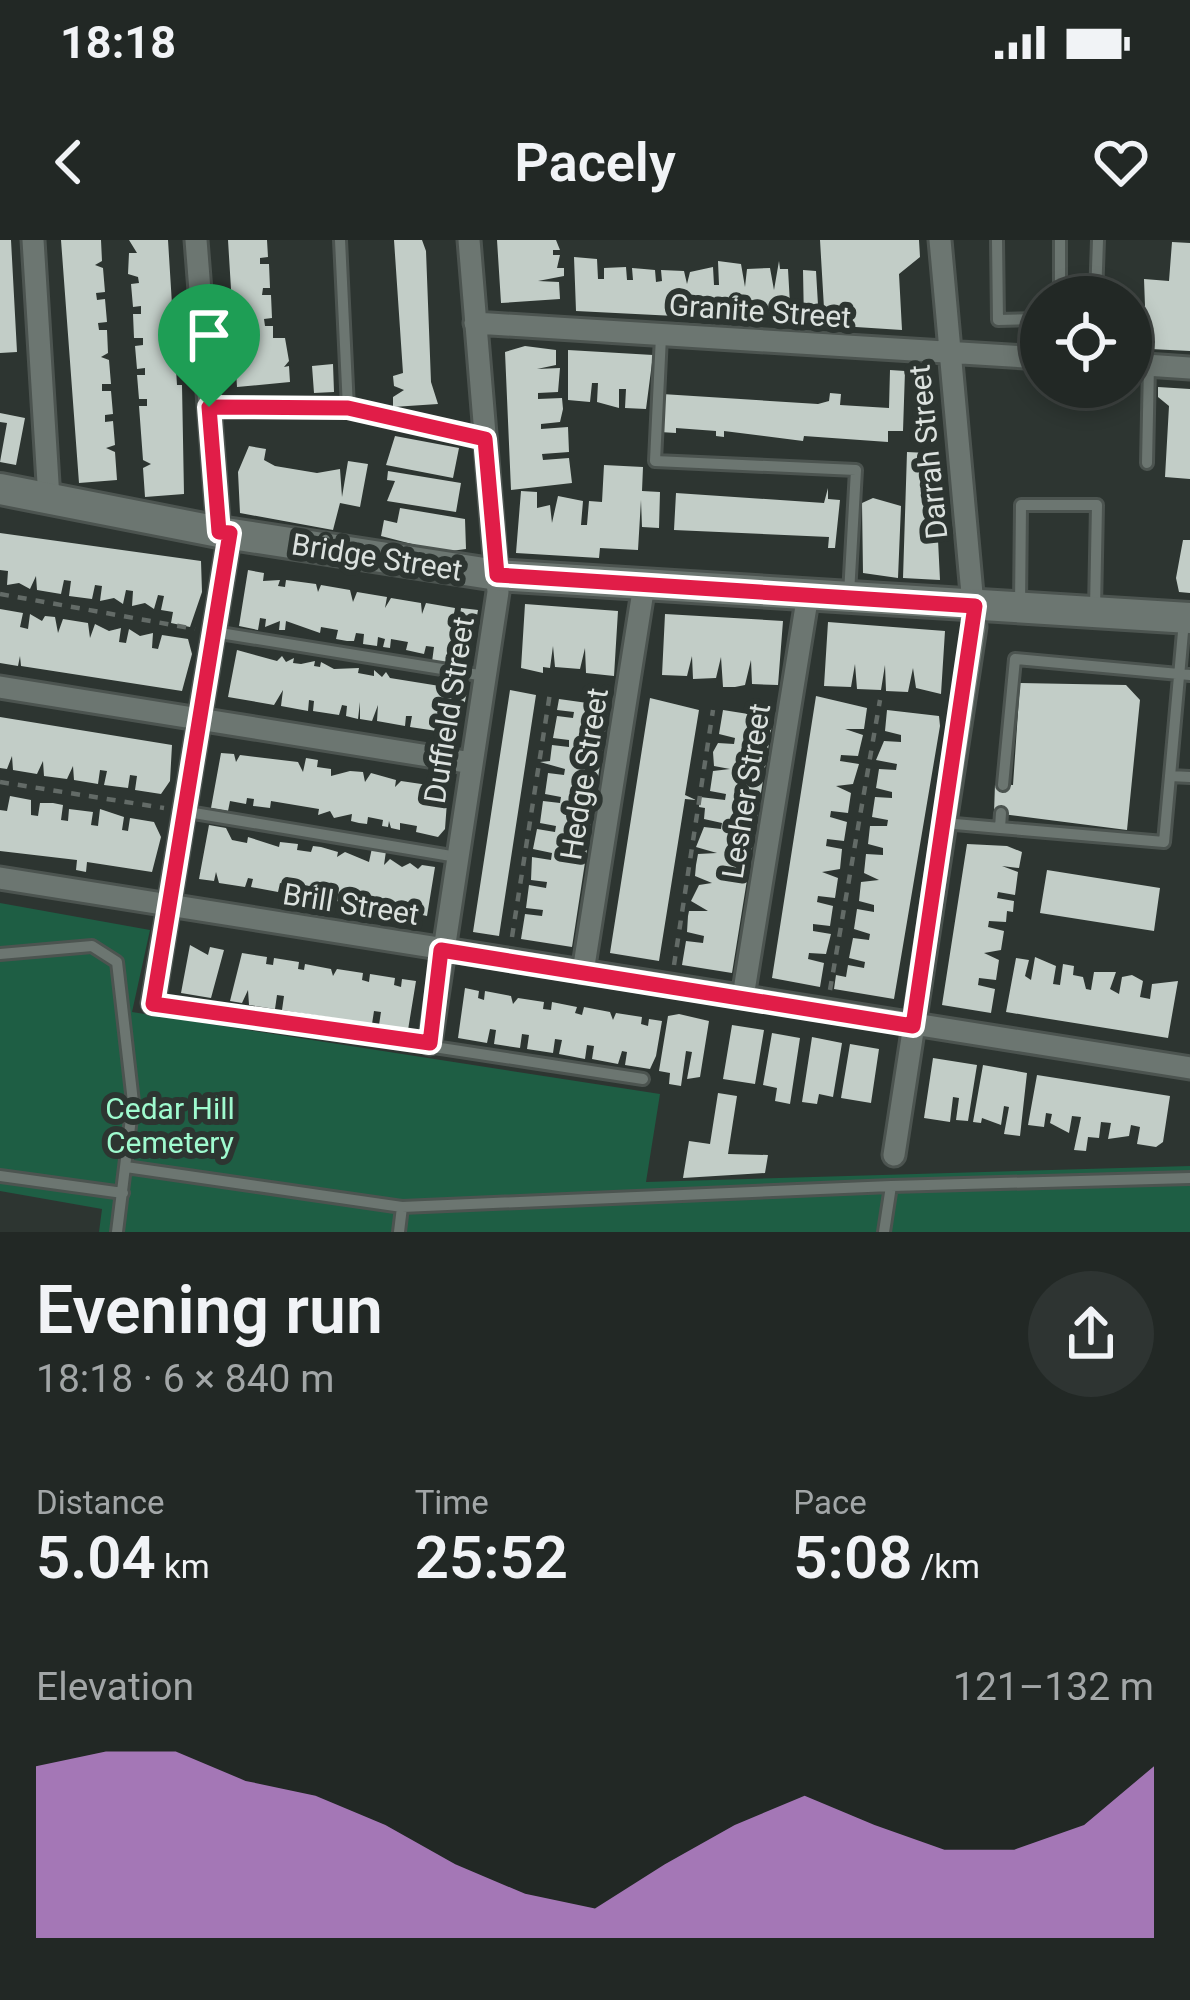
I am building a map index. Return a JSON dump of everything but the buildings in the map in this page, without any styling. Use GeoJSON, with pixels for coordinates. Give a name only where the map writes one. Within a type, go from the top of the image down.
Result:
{"type":"FeatureCollection","features":[{"type":"Feature","properties":{"kind":"main road","name":"Bridge Street"},"geometry":{"type":"LineString","coordinates":[[0,489],[224,532],[497,575],[1187,618]]}},
{"type":"Feature","properties":{"kind":"street"},"geometry":{"type":"LineString","coordinates":[[33,240],[49,500]]}},
{"type":"Feature","properties":{"kind":"street"},"geometry":{"type":"LineString","coordinates":[[153,1004],[224,532],[196,240]]}},
{"type":"Feature","properties":{"kind":"street","name":"Duffield Street"},"geometry":{"type":"LineString","coordinates":[[430,1043],[497,575],[469,240]]}},
{"type":"Feature","properties":{"kind":"street","name":"Darrah Street"},"geometry":{"type":"LineString","coordinates":[[894,1155],[975,606],[947,352],[940,240]]}},
{"type":"Feature","properties":{"kind":"street","name":"Granite Street"},"geometry":{"type":"LineString","coordinates":[[475,323],[1020,357]]}},
{"type":"Feature","properties":{"kind":"street"},"geometry":{"type":"LineString","coordinates":[[1152,366],[1190,368]]}},
{"type":"Feature","properties":{"kind":"street","name":"Hedge Street"},"geometry":{"type":"LineString","coordinates":[[583,972],[644,585]]}},
{"type":"Feature","properties":{"kind":"street","name":"Lesher Street"},"geometry":{"type":"LineString","coordinates":[[743,997],[808,594]]}},
{"type":"Feature","properties":{"kind":"street"},"geometry":{"type":"LineString","coordinates":[[0,687],[472,764]]}},
{"type":"Feature","properties":{"kind":"street","name":"Brill Street"},"geometry":{"type":"LineString","coordinates":[[0,878],[1190,1068]]}},
{"type":"Feature","properties":{"kind":"lane"},"geometry":{"type":"LineString","coordinates":[[340,240],[348,408]]}},
{"type":"Feature","properties":{"kind":"lane"},"geometry":{"type":"LineString","coordinates":[[998,240],[998,320],[1020,319]]}},
{"type":"Feature","properties":{"kind":"lane"},"geometry":{"type":"LineString","coordinates":[[1060,240],[1060,276]]}},
{"type":"Feature","properties":{"kind":"lane"},"geometry":{"type":"LineString","coordinates":[[1097,276],[1098,240]]}},
{"type":"Feature","properties":{"kind":"lane"},"geometry":{"type":"LineString","coordinates":[[661,334],[655,460],[856,470],[849,597]]}},
{"type":"Feature","properties":{"kind":"lane"},"geometry":{"type":"LineString","coordinates":[[209,407],[348,408],[485,439]]}},
{"type":"Feature","properties":{"kind":"lane"},"geometry":{"type":"LineString","coordinates":[[1143,408],[1147,463]]}},
{"type":"Feature","properties":{"kind":"lane"},"geometry":{"type":"LineString","coordinates":[[1020,608],[1021,505],[1097,506],[1095,613]]}},
{"type":"Feature","properties":{"kind":"lane"},"geometry":{"type":"LineString","coordinates":[[944,823],[1164,842],[1185,675],[1187,618]]}},
{"type":"Feature","properties":{"kind":"lane"},"geometry":{"type":"LineString","coordinates":[[210,631],[485,676]]}},
{"type":"Feature","properties":{"kind":"lane"},"geometry":{"type":"LineString","coordinates":[[1004,784],[1015,659],[1185,675]]}},
{"type":"Feature","properties":{"kind":"lane"},"geometry":{"type":"LineString","coordinates":[[1170,776],[1190,777]]}},
{"type":"Feature","properties":{"kind":"lane"},"geometry":{"type":"LineString","coordinates":[[181,811],[457,856]]}},
{"type":"Feature","properties":{"kind":"lane"},"geometry":{"type":"LineString","coordinates":[[1000,828],[1001,813]]}},
{"type":"Feature","properties":{"kind":"lane"},"geometry":{"type":"LineString","coordinates":[[0,954],[92,946],[117,962],[132,1063],[117,1232]]}},
{"type":"Feature","properties":{"kind":"lane"},"geometry":{"type":"LineString","coordinates":[[153,1004],[643,1079]]}},
{"type":"Feature","properties":{"kind":"lane"},"geometry":{"type":"LineString","coordinates":[[126,1167],[402,1207],[1190,1178]]}},
{"type":"Feature","properties":{"kind":"lane"},"geometry":{"type":"LineString","coordinates":[[0,1175],[123,1193]]}},
{"type":"Feature","properties":{"kind":"lane"},"geometry":{"type":"LineString","coordinates":[[884,1232],[892,1186]]}},
{"type":"Feature","properties":{"kind":"lane"},"geometry":{"type":"LineString","coordinates":[[399,1232],[402,1207]]}},
{"type":"Feature","properties":{"kind":"path"},"geometry":{"type":"LineString","coordinates":[[0,594],[210,631]]}},
{"type":"Feature","properties":{"kind":"path"},"geometry":{"type":"LineString","coordinates":[[509,960],[550,693]]}},
{"type":"Feature","properties":{"kind":"path"},"geometry":{"type":"LineString","coordinates":[[827,1011],[880,700]]}},
{"type":"Feature","properties":{"kind":"path"},"geometry":{"type":"LineString","coordinates":[[671,985],[713,710]]}},
{"type":"Feature","properties":{"kind":"path"},"geometry":{"type":"LineString","coordinates":[[0,782],[181,811]]}},
{"type":"Feature","properties":{"kind":"green space","name":"Cedar Hill Cemetery"},"geometry":{"type":"Polygon","coordinates":[[[0,903],[150,930],[132,1012],[660,1094],[646,1182],[1190,1166],[1190,1232],[99,1232],[102,1209],[0,1191],[0,903]]]}},
{"type":"Feature","properties":{"kind":"route"},"geometry":{"type":"LineString","coordinates":[[209,407],[348,408],[485,439],[497,575],[975,606],[913,1026],[441,950],[430,1043],[153,1004],[195,719],[230,533],[219,532],[209,407]]}}]}
